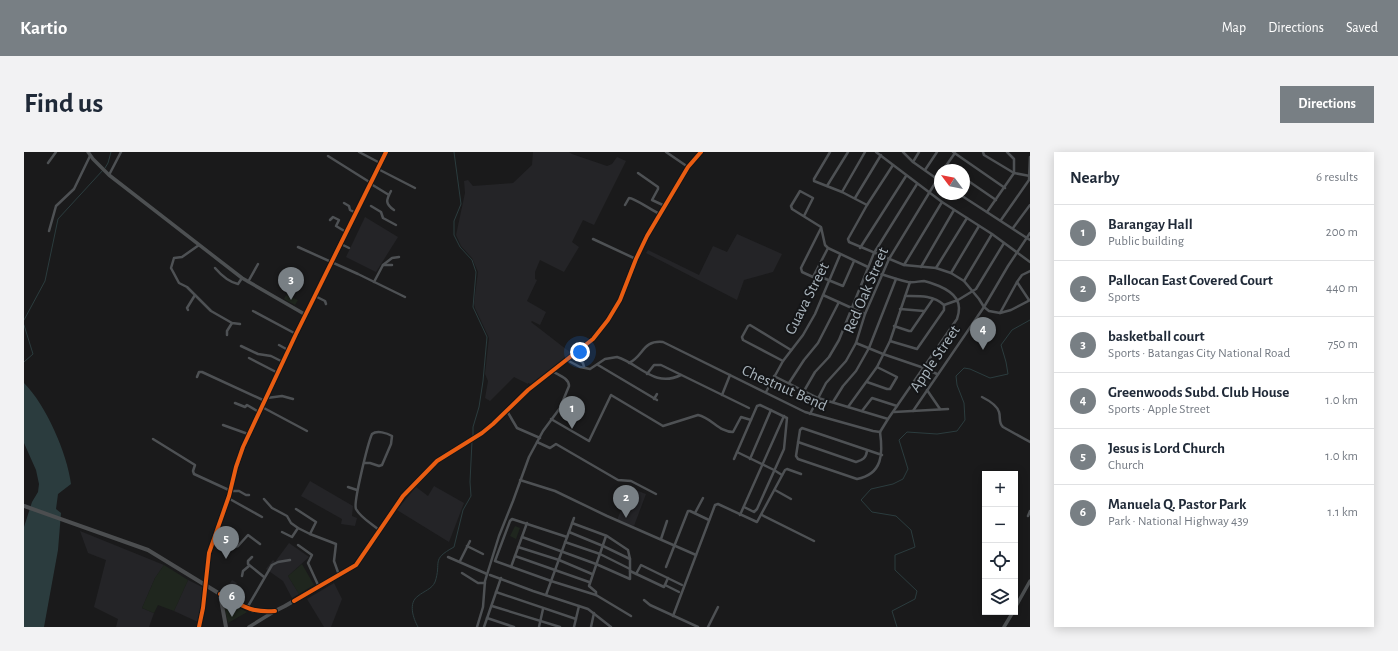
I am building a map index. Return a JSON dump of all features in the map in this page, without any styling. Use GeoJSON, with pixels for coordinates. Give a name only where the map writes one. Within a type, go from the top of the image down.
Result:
{"type":"FeatureCollection","features":[{"type":"Feature","properties":{"kind":"main road"},"geometry":{"type":"LineString","coordinates":[[25,507],[148,550],[220,594],[251,610],[262,612],[275,611],[339,576],[358,563],[396,504],[442,456],[475,437],[493,424],[528,390],[593,339],[608,320],[620,300],[636,259],[660,214],[688,167],[701,152]]}},
{"type":"Feature","properties":{"kind":"main road"},"geometry":{"type":"LineString","coordinates":[[220,594],[226,627]]}},
{"type":"Feature","properties":{"kind":"street"},"geometry":{"type":"LineString","coordinates":[[48,163],[56,152]]}},
{"type":"Feature","properties":{"kind":"street"},"geometry":{"type":"LineString","coordinates":[[110,175],[121,152]]}},
{"type":"Feature","properties":{"kind":"street"},"geometry":{"type":"LineString","coordinates":[[359,152],[380,163]]}},
{"type":"Feature","properties":{"kind":"street"},"geometry":{"type":"LineString","coordinates":[[199,627],[209,553],[231,490],[236,467],[248,434],[386,152]]}},
{"type":"Feature","properties":{"kind":"street"},"geometry":{"type":"LineString","coordinates":[[666,152],[688,167]]}},
{"type":"Feature","properties":{"kind":"street"},"geometry":{"type":"LineString","coordinates":[[830,152],[814,181],[842,192],[867,205]]}},
{"type":"Feature","properties":{"kind":"street"},"geometry":{"type":"LineString","coordinates":[[827,186],[848,152]]}},
{"type":"Feature","properties":{"kind":"street"},"geometry":{"type":"LineString","coordinates":[[842,192],[866,152]]}},
{"type":"Feature","properties":{"kind":"street"},"geometry":{"type":"LineString","coordinates":[[876,152],[929,193],[1017,251],[1030,262]]}},
{"type":"Feature","properties":{"kind":"street"},"geometry":{"type":"LineString","coordinates":[[903,152],[913,162],[934,177]]}},
{"type":"Feature","properties":{"kind":"street"},"geometry":{"type":"LineString","coordinates":[[913,162],[919,152]]}},
{"type":"Feature","properties":{"kind":"street"},"geometry":{"type":"LineString","coordinates":[[925,170],[937,152]]}},
{"type":"Feature","properties":{"kind":"street"},"geometry":{"type":"LineString","coordinates":[[983,152],[984,155],[1014,173],[1030,176]]}},
{"type":"Feature","properties":{"kind":"street"},"geometry":{"type":"LineString","coordinates":[[987,212],[1014,173],[1014,159],[1007,152]]}},
{"type":"Feature","properties":{"kind":"street"},"geometry":{"type":"LineString","coordinates":[[947,164],[954,153],[1005,188]]}},
{"type":"Feature","properties":{"kind":"street"},"geometry":{"type":"LineString","coordinates":[[49,231],[56,206],[74,189],[89,154],[110,175],[242,278],[306,314]]}},
{"type":"Feature","properties":{"kind":"street"},"geometry":{"type":"LineString","coordinates":[[855,198],[881,155]]}},
{"type":"Feature","properties":{"kind":"street"},"geometry":{"type":"LineString","coordinates":[[328,156],[389,195]]}},
{"type":"Feature","properties":{"kind":"street"},"geometry":{"type":"LineString","coordinates":[[1001,220],[1029,180],[1030,157]]}},
{"type":"Feature","properties":{"kind":"street"},"geometry":{"type":"LineString","coordinates":[[893,165],[867,205],[848,239],[849,242],[860,248],[904,265],[936,268],[951,273],[964,281],[973,291],[984,308],[993,313],[1011,310],[1030,300],[1017,282]]}},
{"type":"Feature","properties":{"kind":"street"},"geometry":{"type":"LineString","coordinates":[[378,169],[414,188]]}},
{"type":"Feature","properties":{"kind":"street"},"geometry":{"type":"LineString","coordinates":[[638,173],[658,187],[652,200],[665,206]]}},
{"type":"Feature","properties":{"kind":"street"},"geometry":{"type":"LineString","coordinates":[[860,248],[906,176]]}},
{"type":"Feature","properties":{"kind":"street"},"geometry":{"type":"LineString","coordinates":[[970,182],[996,200]]}},
{"type":"Feature","properties":{"kind":"street"},"geometry":{"type":"LineString","coordinates":[[804,391],[815,372],[829,357],[839,340],[874,253],[917,184]]}},
{"type":"Feature","properties":{"kind":"street","name":"Red Oak Street"},"geometry":{"type":"LineString","coordinates":[[810,414],[830,378],[846,361],[856,343],[865,314],[888,259],[934,187]]}},
{"type":"Feature","properties":{"kind":"street"},"geometry":{"type":"LineString","coordinates":[[392,191],[389,195],[387,205],[394,210]]}},
{"type":"Feature","properties":{"kind":"street"},"geometry":{"type":"LineString","coordinates":[[804,216],[813,198],[800,191],[791,207],[804,216],[821,227],[828,248],[868,267]]}},
{"type":"Feature","properties":{"kind":"street"},"geometry":{"type":"LineString","coordinates":[[625,205],[629,198],[632,198],[645,207],[660,214]]}},
{"type":"Feature","properties":{"kind":"street"},"geometry":{"type":"LineString","coordinates":[[968,200],[1030,240]]}},
{"type":"Feature","properties":{"kind":"street"},"geometry":{"type":"LineString","coordinates":[[904,265],[942,202]]}},
{"type":"Feature","properties":{"kind":"street"},"geometry":{"type":"LineString","coordinates":[[344,203],[349,206],[350,210],[356,213]]}},
{"type":"Feature","properties":{"kind":"street"},"geometry":{"type":"LineString","coordinates":[[1013,228],[1030,205]]}},
{"type":"Feature","properties":{"kind":"street"},"geometry":{"type":"LineString","coordinates":[[371,206],[381,212],[383,218],[396,225]]}},
{"type":"Feature","properties":{"kind":"street"},"geometry":{"type":"LineString","coordinates":[[920,267],[954,210]]}},
{"type":"Feature","properties":{"kind":"street"},"geometry":{"type":"LineString","coordinates":[[330,220],[334,217],[339,220],[336,226],[346,233]]}},
{"type":"Feature","properties":{"kind":"street"},"geometry":{"type":"LineString","coordinates":[[936,268],[967,218]]}},
{"type":"Feature","properties":{"kind":"street"},"geometry":{"type":"LineString","coordinates":[[951,273],[979,226]]}},
{"type":"Feature","properties":{"kind":"street"},"geometry":{"type":"LineString","coordinates":[[821,227],[801,268],[802,272],[813,277],[821,277],[830,280],[843,286],[854,261]]}},
{"type":"Feature","properties":{"kind":"street","name":"Apple Street"},"geometry":{"type":"LineString","coordinates":[[913,411],[937,374],[984,308],[1017,251],[1030,232]]}},
{"type":"Feature","properties":{"kind":"street"},"geometry":{"type":"LineString","coordinates":[[964,281],[992,234]]}},
{"type":"Feature","properties":{"kind":"street"},"geometry":{"type":"LineString","coordinates":[[593,239],[636,259]]}},
{"type":"Feature","properties":{"kind":"street"},"geometry":{"type":"LineString","coordinates":[[905,296],[921,296],[933,299],[944,305],[958,300],[976,289],[1004,243]]}},
{"type":"Feature","properties":{"kind":"street"},"geometry":{"type":"LineString","coordinates":[[199,244],[182,257],[174,258],[171,268],[178,282],[186,286],[211,311],[232,323],[240,324]]}},
{"type":"Feature","properties":{"kind":"street"},"geometry":{"type":"LineString","coordinates":[[341,244],[349,248]]}},
{"type":"Feature","properties":{"kind":"street"},"geometry":{"type":"LineString","coordinates":[[298,248],[332,262],[404,297]]}},
{"type":"Feature","properties":{"kind":"street"},"geometry":{"type":"LineString","coordinates":[[813,277],[828,248]]}},
{"type":"Feature","properties":{"kind":"street","name":"Guava Street"},"geometry":{"type":"LineString","coordinates":[[766,392],[783,361],[803,335],[830,280],[840,255]]}},
{"type":"Feature","properties":{"kind":"street"},"geometry":{"type":"LineString","coordinates":[[374,282],[383,266],[392,258],[399,257]]}},
{"type":"Feature","properties":{"kind":"street"},"geometry":{"type":"LineString","coordinates":[[248,282],[258,264]]}},
{"type":"Feature","properties":{"kind":"street"},"geometry":{"type":"LineString","coordinates":[[383,266],[392,265]]}},
{"type":"Feature","properties":{"kind":"street"},"geometry":{"type":"LineString","coordinates":[[216,268],[227,279],[236,284],[242,278]]}},
{"type":"Feature","properties":{"kind":"street"},"geometry":{"type":"LineString","coordinates":[[1000,313],[1017,282],[1022,275],[1030,271]]}},
{"type":"Feature","properties":{"kind":"street"},"geometry":{"type":"LineString","coordinates":[[881,274],[910,282],[930,282],[952,293],[960,305],[960,312],[957,319],[880,432],[882,455],[880,462],[873,472],[856,479],[797,459],[798,442],[800,430],[802,428],[882,455]]}},
{"type":"Feature","properties":{"kind":"street"},"geometry":{"type":"LineString","coordinates":[[833,402],[843,386],[856,371],[869,348],[896,279]]}},
{"type":"Feature","properties":{"kind":"street"},"geometry":{"type":"LineString","coordinates":[[848,407],[877,367],[890,340],[910,282]]}},
{"type":"Feature","properties":{"kind":"street"},"geometry":{"type":"LineString","coordinates":[[188,310],[187,308],[195,295]]}},
{"type":"Feature","properties":{"kind":"street"},"geometry":{"type":"LineString","coordinates":[[823,295],[865,314]]}},
{"type":"Feature","properties":{"kind":"street"},"geometry":{"type":"LineString","coordinates":[[315,296],[325,301],[326,304]]}},
{"type":"Feature","properties":{"kind":"street"},"geometry":{"type":"LineString","coordinates":[[894,326],[911,331],[933,299]]}},
{"type":"Feature","properties":{"kind":"street"},"geometry":{"type":"LineString","coordinates":[[789,383],[804,360],[818,344],[839,302]]}},
{"type":"Feature","properties":{"kind":"street"},"geometry":{"type":"LineString","coordinates":[[890,340],[914,349],[918,348],[944,310],[944,305]]}},
{"type":"Feature","properties":{"kind":"street"},"geometry":{"type":"LineString","coordinates":[[900,309],[925,311]]}},
{"type":"Feature","properties":{"kind":"street"},"geometry":{"type":"LineString","coordinates":[[253,311],[296,334]]}},
{"type":"Feature","properties":{"kind":"street"},"geometry":{"type":"LineString","coordinates":[[227,336],[227,331],[232,323]]}},
{"type":"Feature","properties":{"kind":"street"},"geometry":{"type":"LineString","coordinates":[[783,361],[742,340],[748,326],[750,325],[791,350]]}},
{"type":"Feature","properties":{"kind":"street","name":"Chestnut Bend"},"geometry":{"type":"LineString","coordinates":[[629,363],[648,344],[663,342],[810,414],[880,432]]}},
{"type":"Feature","properties":{"kind":"street"},"geometry":{"type":"LineString","coordinates":[[856,343],[937,374]]}},
{"type":"Feature","properties":{"kind":"street"},"geometry":{"type":"LineString","coordinates":[[279,345],[288,350]]}},
{"type":"Feature","properties":{"kind":"street"},"geometry":{"type":"LineString","coordinates":[[241,346],[258,354],[271,356],[283,362]]}},
{"type":"Feature","properties":{"kind":"street"},"geometry":{"type":"LineString","coordinates":[[572,356],[583,363],[584,367]]}},
{"type":"Feature","properties":{"kind":"street"},"geometry":{"type":"LineString","coordinates":[[567,360],[580,367],[590,370],[611,357],[620,358],[647,374],[661,378],[676,377],[681,375]]}},
{"type":"Feature","properties":{"kind":"street"},"geometry":{"type":"LineString","coordinates":[[249,358],[278,373]]}},
{"type":"Feature","properties":{"kind":"street"},"geometry":{"type":"LineString","coordinates":[[598,365],[655,399],[656,394]]}},
{"type":"Feature","properties":{"kind":"street"},"geometry":{"type":"LineString","coordinates":[[647,374],[651,368],[658,365],[749,408]]}},
{"type":"Feature","properties":{"kind":"street"},"geometry":{"type":"LineString","coordinates":[[867,382],[888,390],[896,379],[896,377],[877,367]]}},
{"type":"Feature","properties":{"kind":"street"},"geometry":{"type":"LineString","coordinates":[[476,627],[482,607],[485,583],[499,536],[520,480],[537,442],[551,419],[560,408],[569,382],[567,379],[552,371]]}},
{"type":"Feature","properties":{"kind":"street"},"geometry":{"type":"LineString","coordinates":[[197,377],[199,372],[202,372],[265,399],[282,396],[293,399]]}},
{"type":"Feature","properties":{"kind":"street"},"geometry":{"type":"LineString","coordinates":[[722,395],[730,376]]}},
{"type":"Feature","properties":{"kind":"street"},"geometry":{"type":"LineString","coordinates":[[774,376],[818,398],[888,419]]}},
{"type":"Feature","properties":{"kind":"street"},"geometry":{"type":"LineString","coordinates":[[927,390],[940,409]]}},
{"type":"Feature","properties":{"kind":"street"},"geometry":{"type":"LineString","coordinates":[[551,419],[589,441],[611,395],[663,426],[698,415],[710,420],[725,431],[733,432],[741,417],[751,420]]}},
{"type":"Feature","properties":{"kind":"street"},"geometry":{"type":"LineString","coordinates":[[982,396],[998,408],[1001,425],[1030,442]]}},
{"type":"Feature","properties":{"kind":"street"},"geometry":{"type":"LineString","coordinates":[[862,411],[872,398],[897,406]]}},
{"type":"Feature","properties":{"kind":"street"},"geometry":{"type":"LineString","coordinates":[[235,403],[245,407],[247,405],[259,412]]}},
{"type":"Feature","properties":{"kind":"street"},"geometry":{"type":"LineString","coordinates":[[734,459],[758,405],[788,419],[785,444],[755,511],[744,507]]}},
{"type":"Feature","properties":{"kind":"street"},"geometry":{"type":"LineString","coordinates":[[262,407],[307,431]]}},
{"type":"Feature","properties":{"kind":"street"},"geometry":{"type":"LineString","coordinates":[[893,412],[948,409]]}},
{"type":"Feature","properties":{"kind":"street"},"geometry":{"type":"LineString","coordinates":[[750,459],[771,410]]}},
{"type":"Feature","properties":{"kind":"street"},"geometry":{"type":"LineString","coordinates":[[507,411],[517,428],[540,438]]}},
{"type":"Feature","properties":{"kind":"street"},"geometry":{"type":"LineString","coordinates":[[740,514],[784,416]]}},
{"type":"Feature","properties":{"kind":"street"},"geometry":{"type":"LineString","coordinates":[[222,425],[248,434]]}},
{"type":"Feature","properties":{"kind":"street"},"geometry":{"type":"LineString","coordinates":[[365,463],[379,466],[382,465],[391,444],[392,436],[386,433],[373,433],[371,436],[355,502],[357,510],[379,530]]}},
{"type":"Feature","properties":{"kind":"street"},"geometry":{"type":"LineString","coordinates":[[153,438],[195,465],[193,471],[194,474],[231,490],[249,495]]}},
{"type":"Feature","properties":{"kind":"street"},"geometry":{"type":"LineString","coordinates":[[537,442],[550,448],[556,444],[618,480],[631,481],[656,494]]}},
{"type":"Feature","properties":{"kind":"street"},"geometry":{"type":"LineString","coordinates":[[798,442],[856,462],[864,459],[867,451]]}},
{"type":"Feature","properties":{"kind":"street"},"geometry":{"type":"LineString","coordinates":[[737,452],[782,475]]}},
{"type":"Feature","properties":{"kind":"street"},"geometry":{"type":"LineString","coordinates":[[673,616],[716,504],[756,522],[759,521],[785,470],[788,469],[801,474]]}},
{"type":"Feature","properties":{"kind":"street"},"geometry":{"type":"LineString","coordinates":[[520,480],[555,492],[612,519],[696,555]]}},
{"type":"Feature","properties":{"kind":"street"},"geometry":{"type":"LineString","coordinates":[[348,487],[357,490]]}},
{"type":"Feature","properties":{"kind":"street"},"geometry":{"type":"LineString","coordinates":[[775,490],[791,498]]}},
{"type":"Feature","properties":{"kind":"street"},"geometry":{"type":"LineString","coordinates":[[228,498],[262,517]]}},
{"type":"Feature","properties":{"kind":"street"},"geometry":{"type":"LineString","coordinates":[[695,513],[703,498]]}},
{"type":"Feature","properties":{"kind":"street"},"geometry":{"type":"LineString","coordinates":[[264,499],[272,508],[289,518],[298,528],[336,544],[334,564],[339,576]]}},
{"type":"Feature","properties":{"kind":"street"},"geometry":{"type":"LineString","coordinates":[[296,509],[316,522],[310,534]]}},
{"type":"Feature","properties":{"kind":"street"},"geometry":{"type":"LineString","coordinates":[[666,568],[688,511],[689,510],[709,520]]}},
{"type":"Feature","properties":{"kind":"street"},"geometry":{"type":"LineString","coordinates":[[1028,516],[1030,511]]}},
{"type":"Feature","properties":{"kind":"street"},"geometry":{"type":"LineString","coordinates":[[762,515],[814,541]]}},
{"type":"Feature","properties":{"kind":"street"},"geometry":{"type":"LineString","coordinates":[[546,595],[574,518]]}},
{"type":"Feature","properties":{"kind":"street"},"geometry":{"type":"LineString","coordinates":[[567,537],[513,519],[510,520],[495,560],[551,581],[596,595],[631,616]]}},
{"type":"Feature","properties":{"kind":"street"},"geometry":{"type":"LineString","coordinates":[[661,539],[667,521]]}},
{"type":"Feature","properties":{"kind":"street"},"geometry":{"type":"LineString","coordinates":[[511,567],[527,523]]}},
{"type":"Feature","properties":{"kind":"street"},"geometry":{"type":"LineString","coordinates":[[522,537],[596,564],[630,579],[630,559],[628,550],[606,536],[572,523]]}},
{"type":"Feature","properties":{"kind":"street"},"geometry":{"type":"LineString","coordinates":[[282,532],[292,537],[298,528]]}},
{"type":"Feature","properties":{"kind":"street"},"geometry":{"type":"LineString","coordinates":[[217,531],[235,547],[238,546],[248,535],[260,544]]}},
{"type":"Feature","properties":{"kind":"street"},"geometry":{"type":"LineString","coordinates":[[569,532],[630,559]]}},
{"type":"Feature","properties":{"kind":"street"},"geometry":{"type":"LineString","coordinates":[[596,595],[596,592],[589,587],[589,582],[606,536]]}},
{"type":"Feature","properties":{"kind":"street"},"geometry":{"type":"LineString","coordinates":[[460,561],[470,541]]}},
{"type":"Feature","properties":{"kind":"street"},"geometry":{"type":"LineString","coordinates":[[566,542],[600,554],[636,574],[679,592]]}},
{"type":"Feature","properties":{"kind":"street"},"geometry":{"type":"LineString","coordinates":[[298,544],[312,555],[308,563],[319,587]]}},
{"type":"Feature","properties":{"kind":"street"},"geometry":{"type":"LineString","coordinates":[[467,546],[483,554]]}},
{"type":"Feature","properties":{"kind":"street"},"geometry":{"type":"LineString","coordinates":[[518,547],[559,560],[592,574]]}},
{"type":"Feature","properties":{"kind":"street"},"geometry":{"type":"LineString","coordinates":[[515,556],[589,582]]}},
{"type":"Feature","properties":{"kind":"street"},"geometry":{"type":"LineString","coordinates":[[242,576],[243,571],[249,566],[248,563],[252,557]]}},
{"type":"Feature","properties":{"kind":"street"},"geometry":{"type":"LineString","coordinates":[[448,557],[488,574],[588,609],[611,627]]}},
{"type":"Feature","properties":{"kind":"street"},"geometry":{"type":"LineString","coordinates":[[247,608],[264,577],[275,563],[290,560]]}},
{"type":"Feature","properties":{"kind":"street"},"geometry":{"type":"LineString","coordinates":[[636,574],[641,565],[682,585]]}},
{"type":"Feature","properties":{"kind":"street"},"geometry":{"type":"LineString","coordinates":[[249,566],[264,577]]}},
{"type":"Feature","properties":{"kind":"street"},"geometry":{"type":"LineString","coordinates":[[462,574],[478,583],[485,583]]}},
{"type":"Feature","properties":{"kind":"street"},"geometry":{"type":"LineString","coordinates":[[484,627],[501,578]]}},
{"type":"Feature","properties":{"kind":"street"},"geometry":{"type":"LineString","coordinates":[[665,585],[668,578]]}},
{"type":"Feature","properties":{"kind":"street"},"geometry":{"type":"LineString","coordinates":[[1018,603],[1030,581]]}},
{"type":"Feature","properties":{"kind":"street"},"geometry":{"type":"LineString","coordinates":[[496,592],[576,619]]}},
{"type":"Feature","properties":{"kind":"street"},"geometry":{"type":"LineString","coordinates":[[644,600],[650,605],[698,627]]}},
{"type":"Feature","properties":{"kind":"street"},"geometry":{"type":"LineString","coordinates":[[492,606],[560,627]]}},
{"type":"Feature","properties":{"kind":"street"},"geometry":{"type":"LineString","coordinates":[[574,627],[579,606]]}},
{"type":"Feature","properties":{"kind":"street"},"geometry":{"type":"LineString","coordinates":[[708,627],[718,607]]}},
{"type":"Feature","properties":{"kind":"street"},"geometry":{"type":"LineString","coordinates":[[538,627],[543,609]]}},
{"type":"Feature","properties":{"kind":"street"},"geometry":{"type":"LineString","coordinates":[[249,627],[275,611]]}},
{"type":"Feature","properties":{"kind":"street"},"geometry":{"type":"LineString","coordinates":[[591,627],[594,613]]}},
{"type":"Feature","properties":{"kind":"street"},"geometry":{"type":"LineString","coordinates":[[1004,627],[1011,615]]}},
{"type":"Feature","properties":{"kind":"street"},"geometry":{"type":"LineString","coordinates":[[487,618],[514,627]]}},
{"type":"Feature","properties":{"kind":"shaded area"},"geometry":{"type":"Polygon","coordinates":[[[533,152],[569,152],[607,166],[612,164],[617,157],[626,161],[594,225],[583,220],[572,242],[579,247],[564,272],[540,260],[535,272],[535,279],[537,280],[527,301],[546,312],[540,325],[532,321],[531,322],[571,353],[531,384],[514,377],[490,401],[485,398],[488,381],[485,374],[489,338],[474,303],[478,272],[472,258],[461,246],[456,235],[465,193],[464,181],[468,180],[473,186],[513,183],[532,165],[533,152]]]}},
{"type":"Feature","properties":{"kind":"shaded area"},"geometry":{"type":"Polygon","coordinates":[[[365,217],[398,237],[376,272],[346,257],[365,217]]]}},
{"type":"Feature","properties":{"kind":"shaded area"},"geometry":{"type":"Polygon","coordinates":[[[737,234],[782,254],[773,272],[744,280],[737,300],[646,253],[648,250],[699,275],[713,246],[727,252],[737,234]]]}},
{"type":"Feature","properties":{"kind":"shaded area"},"geometry":{"type":"Polygon","coordinates":[[[286,295],[298,300],[295,305],[284,299],[286,295]]]}},
{"type":"Feature","properties":{"kind":"shaded area"},"geometry":{"type":"Polygon","coordinates":[[[24,383],[40,404],[54,430],[65,458],[71,484],[58,494],[56,509],[61,513],[58,550],[44,627],[24,627],[24,527],[32,502],[38,492],[39,484],[36,470],[24,443],[24,383]]]}},
{"type":"Feature","properties":{"kind":"shaded area"},"geometry":{"type":"Polygon","coordinates":[[[310,481],[353,506],[352,516],[357,518],[355,526],[341,524],[342,519],[301,496],[310,481]]]}},
{"type":"Feature","properties":{"kind":"shaded area"},"geometry":{"type":"Polygon","coordinates":[[[434,486],[464,503],[449,542],[397,510],[416,487],[428,496],[434,486]]]}},
{"type":"Feature","properties":{"kind":"shaded area"},"geometry":{"type":"Polygon","coordinates":[[[630,488],[646,494],[634,526],[617,520],[630,488]]]}},
{"type":"Feature","properties":{"kind":"shaded area"},"geometry":{"type":"Polygon","coordinates":[[[515,526],[520,528],[516,539],[510,536],[515,526]]]}},
{"type":"Feature","properties":{"kind":"shaded area"},"geometry":{"type":"Polygon","coordinates":[[[80,531],[164,565],[155,578],[142,608],[154,613],[149,627],[116,627],[118,619],[94,607],[106,560],[88,553],[80,531]]]}},
{"type":"Feature","properties":{"kind":"shaded area"},"geometry":{"type":"Polygon","coordinates":[[[289,543],[309,557],[288,576],[299,594],[292,598],[283,581],[266,569],[273,560],[275,562],[289,543]]]}},
{"type":"Feature","properties":{"kind":"shaded area"},"geometry":{"type":"Polygon","coordinates":[[[302,564],[314,585],[299,594],[288,576],[302,564]]]}},
{"type":"Feature","properties":{"kind":"shaded area"},"geometry":{"type":"Polygon","coordinates":[[[164,565],[188,580],[174,611],[158,605],[154,613],[142,608],[155,578],[164,565]]]}},
{"type":"Feature","properties":{"kind":"shaded area"},"geometry":{"type":"Polygon","coordinates":[[[188,580],[204,588],[198,622],[174,611],[188,580]]]}},
{"type":"Feature","properties":{"kind":"shaded area"},"geometry":{"type":"Polygon","coordinates":[[[232,580],[237,583],[230,595],[225,592],[232,580]]]}},
{"type":"Feature","properties":{"kind":"shaded area"},"geometry":{"type":"Polygon","coordinates":[[[334,583],[342,599],[331,627],[324,627],[307,599],[334,583]]]}},
{"type":"Feature","properties":{"kind":"shaded area"},"geometry":{"type":"Polygon","coordinates":[[[228,602],[247,612],[228,623],[224,605],[228,602]]]}},
{"type":"Feature","properties":{"kind":"waterway"},"geometry":{"type":"LineString","coordinates":[[105,168],[111,152]]}},
{"type":"Feature","properties":{"kind":"waterway"},"geometry":{"type":"LineString","coordinates":[[454,152],[461,204],[454,221],[454,235],[460,247],[472,260],[476,272],[473,307],[487,337],[483,381],[479,407],[473,427],[473,436]]}},
{"type":"Feature","properties":{"kind":"waterway"},"geometry":{"type":"LineString","coordinates":[[24,320],[45,281],[58,219],[103,170]]}},
{"type":"Feature","properties":{"kind":"waterway"},"geometry":{"type":"LineString","coordinates":[[897,627],[892,611],[915,599],[917,591],[895,570],[895,555],[915,547],[911,530],[896,516],[872,512],[861,500],[871,489],[893,484],[903,479],[908,469],[899,440],[907,432],[937,434],[957,431],[965,420],[964,403],[957,385],[956,376],[964,368],[970,369],[990,378],[1008,374],[1001,345],[1012,330],[1030,320]]}},
{"type":"Feature","properties":{"kind":"waterway"},"geometry":{"type":"LineString","coordinates":[[24,325],[33,354],[24,362]]}},
{"type":"Feature","properties":{"kind":"waterway"},"geometry":{"type":"LineString","coordinates":[[418,627],[412,611],[413,603],[418,596],[434,584],[439,559],[442,555],[454,547],[463,510],[471,496],[470,482],[472,441]]}},
{"type":"Feature","properties":{"kind":"cycle path"},"geometry":{"type":"LineString","coordinates":[[199,627],[203,608],[209,553],[229,496],[236,467],[243,447],[296,334],[386,152]]}},
{"type":"Feature","properties":{"kind":"cycle path"},"geometry":{"type":"LineString","coordinates":[[294,601],[356,565],[403,496],[437,461],[482,433],[528,390],[593,339],[608,320],[620,300],[647,236],[688,167],[701,152]]}},
{"type":"Feature","properties":{"kind":"cycle path"},"geometry":{"type":"LineString","coordinates":[[220,594],[240,605],[252,609],[259,611],[275,611]]}},
{"type":"Feature","properties":{"kind":"place","name":"basketball court"},"geometry":{"type":"Point","coordinates":[291,300]}},
{"type":"Feature","properties":{"kind":"place","name":"Greenwoods Subd. Club House"},"geometry":{"type":"Point","coordinates":[983,350]}},
{"type":"Feature","properties":{"kind":"place","name":"Barangay Hall"},"geometry":{"type":"Point","coordinates":[572,429]}},
{"type":"Feature","properties":{"kind":"place","name":"Pallocan East Covered Court"},"geometry":{"type":"Point","coordinates":[626,518]}},
{"type":"Feature","properties":{"kind":"place","name":"Jesus is Lord Church"},"geometry":{"type":"Point","coordinates":[226,559]}},
{"type":"Feature","properties":{"kind":"place","name":"Manuela Q. Pastor Park"},"geometry":{"type":"Point","coordinates":[232,617]}}]}
